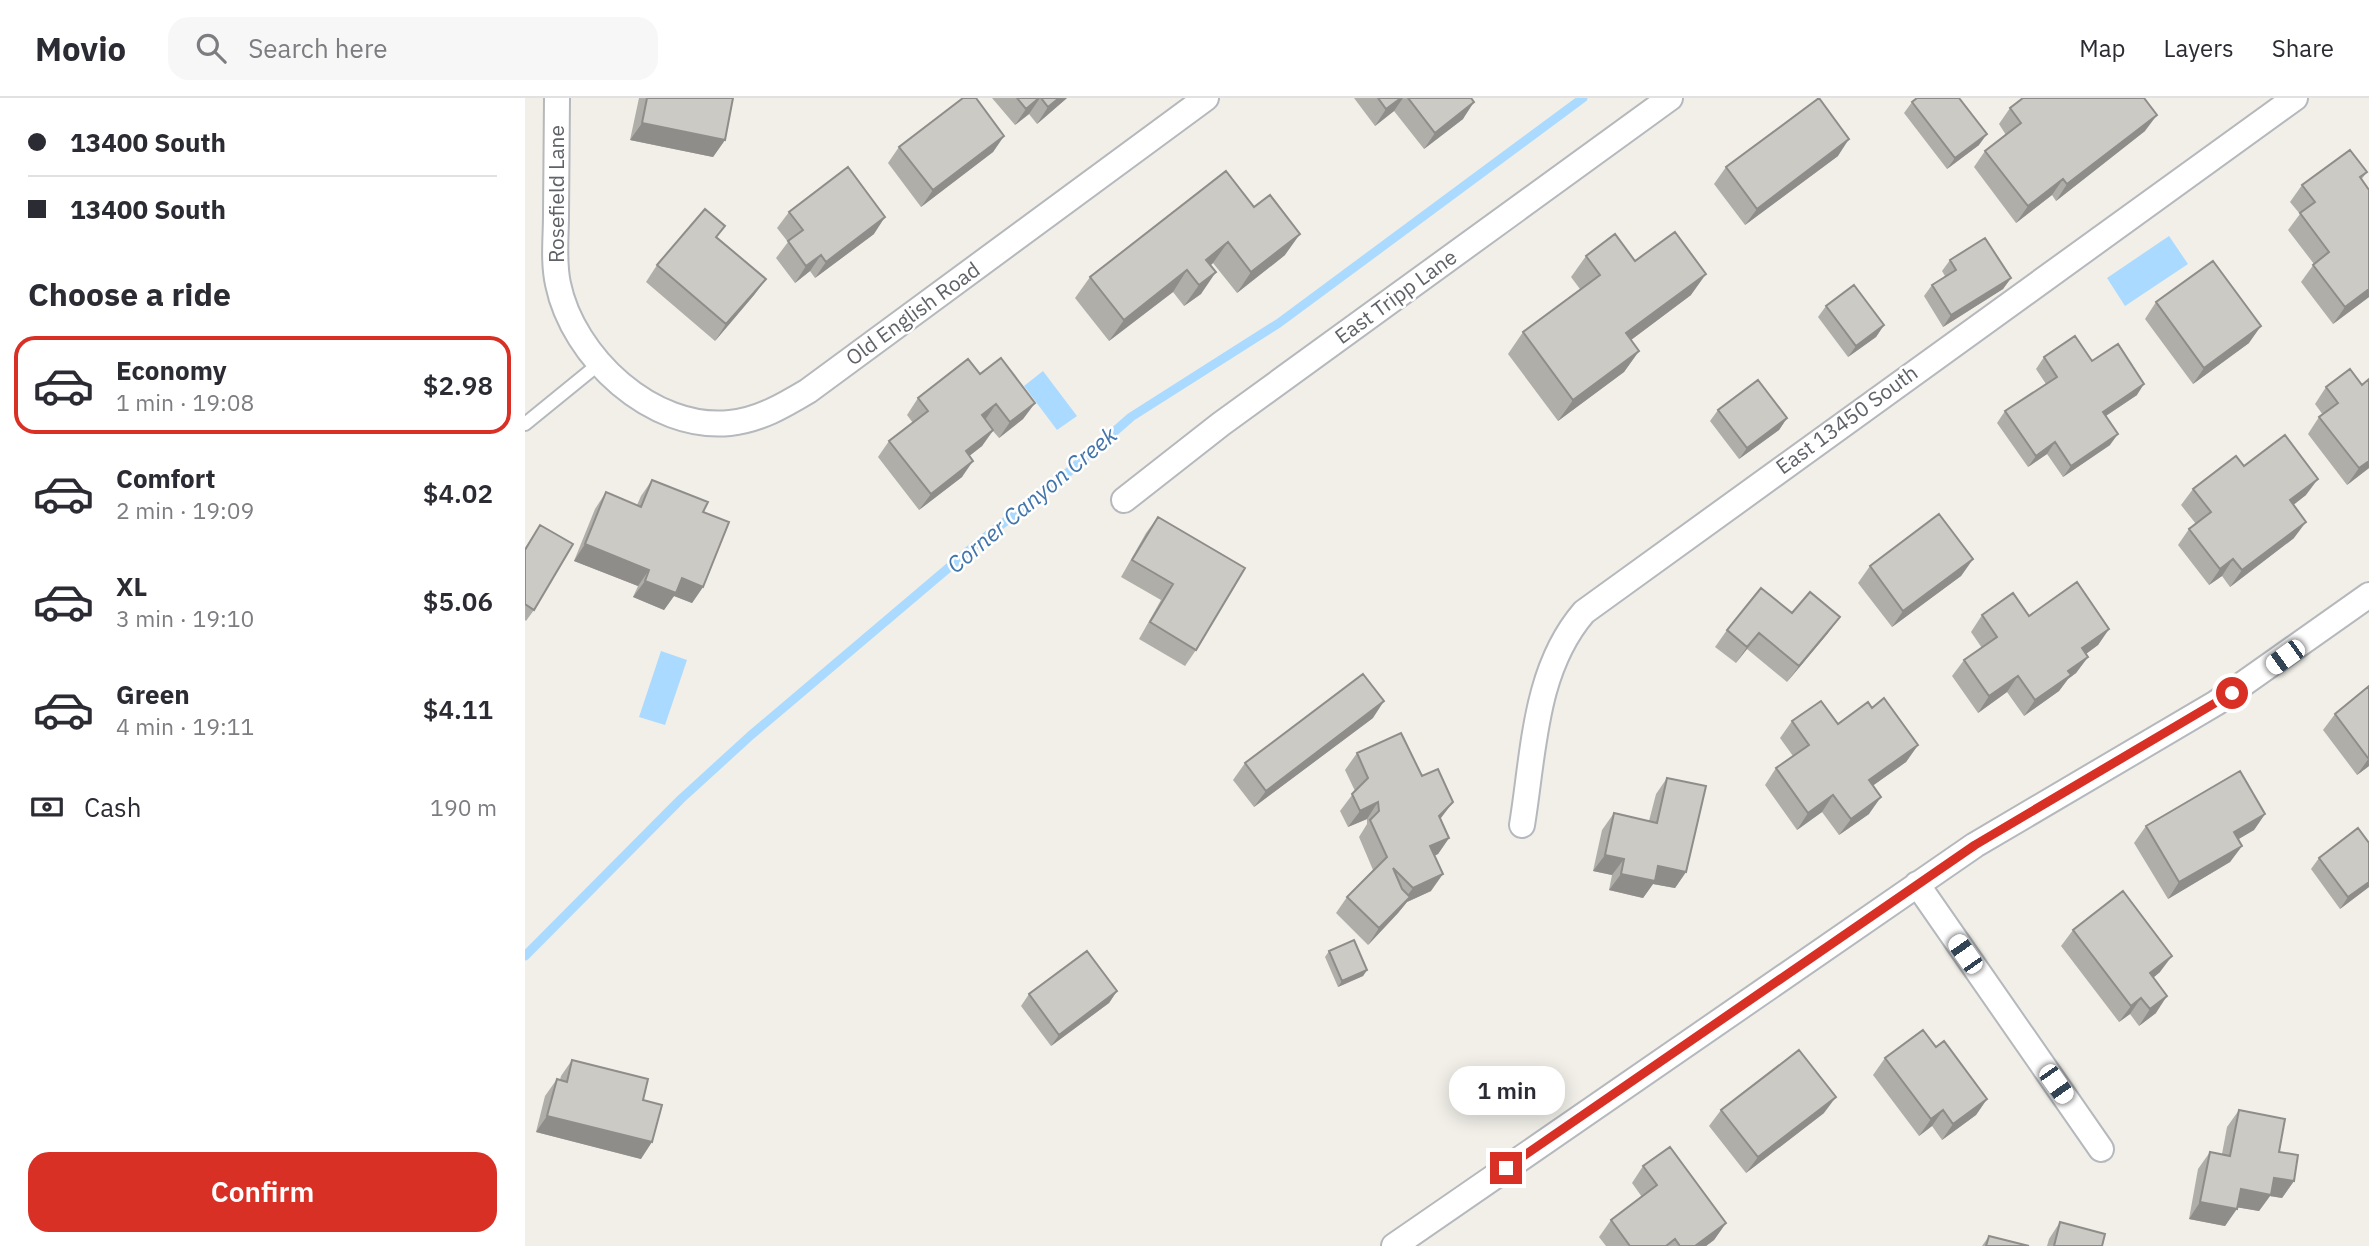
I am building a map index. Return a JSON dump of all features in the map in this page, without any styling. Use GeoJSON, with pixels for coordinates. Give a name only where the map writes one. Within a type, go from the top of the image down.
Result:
{"type":"FeatureCollection","features":[{"type":"Feature","properties":{"kind":"street","name":"Rosefield Lane"},"geometry":{"type":"LineString","coordinates":[[558,98],[555,265],[558,284],[572,321],[600,363]]}},
{"type":"Feature","properties":{"kind":"street","name":"Old English Road"},"geometry":{"type":"LineString","coordinates":[[600,363],[642,402],[669,415],[728,424],[765,414],[808,391],[1206,98]]}},
{"type":"Feature","properties":{"kind":"street","name":"East Tripp Lane"},"geometry":{"type":"LineString","coordinates":[[1124,500],[1221,424],[1670,98]]}},
{"type":"Feature","properties":{"kind":"street","name":"East 13450 South"},"geometry":{"type":"LineString","coordinates":[[1522,825],[1545,680],[1560,643],[1584,612],[2295,98]]}},
{"type":"Feature","properties":{"kind":"street"},"geometry":{"type":"LineString","coordinates":[[1394,1246],[1917,884],[2026,813],[2216,703],[2369,595]]}},
{"type":"Feature","properties":{"kind":"street"},"geometry":{"type":"LineString","coordinates":[[1917,884],[2101,1149]]}},
{"type":"Feature","properties":{"kind":"lane"},"geometry":{"type":"LineString","coordinates":[[525,424],[600,363]]}},
{"type":"Feature","properties":{"kind":"water"},"geometry":{"type":"Polygon","coordinates":[[[2169,236],[2188,264],[2125,306],[2107,278],[2169,236]]]}},
{"type":"Feature","properties":{"kind":"water"},"geometry":{"type":"Polygon","coordinates":[[[1043,371],[1077,416],[1057,430],[1024,386],[1043,371]]]}},
{"type":"Feature","properties":{"kind":"water"},"geometry":{"type":"Polygon","coordinates":[[[661,651],[687,660],[665,725],[639,717],[661,651]]]}},
{"type":"Feature","properties":{"kind":"building"},"geometry":{"type":"Polygon","coordinates":[[[647,98],[733,98],[725,140],[642,123],[647,98]]]}},
{"type":"Feature","properties":{"kind":"building"},"geometry":{"type":"Polygon","coordinates":[[[963,98],[976,98],[1004,136],[933,190],[899,147],[963,98]]]}},
{"type":"Feature","properties":{"kind":"building"},"geometry":{"type":"Polygon","coordinates":[[[1017,98],[1039,98],[1026,109],[1017,98]]]}},
{"type":"Feature","properties":{"kind":"building"},"geometry":{"type":"Polygon","coordinates":[[[1041,98],[1059,98],[1048,107],[1041,98]]]}},
{"type":"Feature","properties":{"kind":"building"},"geometry":{"type":"Polygon","coordinates":[[[1378,98],[1401,98],[1386,109],[1378,98]]]}},
{"type":"Feature","properties":{"kind":"building"},"geometry":{"type":"Polygon","coordinates":[[[1408,98],[1471,98],[1474,102],[1435,133],[1408,98]]]}},
{"type":"Feature","properties":{"kind":"building"},"geometry":{"type":"Polygon","coordinates":[[[1819,98],[1849,139],[1757,209],[1726,167],[1819,98]]]}},
{"type":"Feature","properties":{"kind":"building"},"geometry":{"type":"Polygon","coordinates":[[[1917,98],[1959,98],[1987,134],[1955,158],[1912,102],[1917,98]]]}},
{"type":"Feature","properties":{"kind":"building"},"geometry":{"type":"Polygon","coordinates":[[[2023,98],[2144,98],[2157,115],[2067,184],[2063,179],[2028,206],[1985,151],[2021,123],[2010,108],[2023,98]]]}},
{"type":"Feature","properties":{"kind":"building"},"geometry":{"type":"Polygon","coordinates":[[[2350,150],[2367,172],[2360,177],[2369,190],[2369,289],[2345,307],[2313,265],[2329,252],[2300,213],[2315,202],[2302,185],[2350,150]]]}},
{"type":"Feature","properties":{"kind":"building"},"geometry":{"type":"Polygon","coordinates":[[[848,167],[885,217],[826,262],[821,255],[806,266],[788,241],[803,230],[789,212],[848,167]]]}},
{"type":"Feature","properties":{"kind":"building"},"geometry":{"type":"Polygon","coordinates":[[[1226,171],[1254,207],[1270,195],[1300,234],[1251,272],[1228,242],[1206,260],[1216,272],[1199,285],[1187,270],[1124,320],[1090,277],[1226,171]]]}},
{"type":"Feature","properties":{"kind":"building"},"geometry":{"type":"Polygon","coordinates":[[[705,209],[725,226],[716,237],[766,279],[726,324],[657,265],[705,209]]]}},
{"type":"Feature","properties":{"kind":"building"},"geometry":{"type":"Polygon","coordinates":[[[1675,232],[1706,274],[1626,333],[1639,351],[1573,400],[1523,332],[1600,275],[1586,256],[1615,234],[1635,261],[1675,232]]]}},
{"type":"Feature","properties":{"kind":"building"},"geometry":{"type":"Polygon","coordinates":[[[1985,238],[2011,278],[1951,315],[1932,285],[1956,270],[1950,260],[1985,238]]]}},
{"type":"Feature","properties":{"kind":"building"},"geometry":{"type":"Polygon","coordinates":[[[2213,261],[2261,326],[2204,368],[2156,302],[2213,261]]]}},
{"type":"Feature","properties":{"kind":"building"},"geometry":{"type":"Polygon","coordinates":[[[1854,285],[1884,325],[1856,346],[1826,306],[1854,285]]]}},
{"type":"Feature","properties":{"kind":"building"},"geometry":{"type":"Polygon","coordinates":[[[2075,336],[2092,361],[2118,344],[2144,384],[2103,412],[2118,434],[2071,466],[2055,442],[2036,456],[2005,411],[2057,377],[2044,357],[2075,336]]]}},
{"type":"Feature","properties":{"kind":"building"},"geometry":{"type":"Polygon","coordinates":[[[1001,358],[1035,403],[1010,422],[996,404],[982,415],[993,430],[966,451],[973,461],[931,494],[889,441],[928,411],[918,398],[968,359],[980,374],[1001,358]]]}},
{"type":"Feature","properties":{"kind":"building"},"geometry":{"type":"Polygon","coordinates":[[[2350,369],[2362,385],[2369,379],[2369,461],[2359,468],[2319,417],[2338,403],[2326,387],[2350,369]]]}},
{"type":"Feature","properties":{"kind":"building"},"geometry":{"type":"Polygon","coordinates":[[[1758,380],[1787,418],[1747,448],[1718,410],[1758,380]]]}},
{"type":"Feature","properties":{"kind":"building"},"geometry":{"type":"Polygon","coordinates":[[[2285,435],[2318,479],[2290,500],[2306,522],[2242,570],[2233,559],[2220,569],[2189,529],[2211,512],[2193,489],[2236,456],[2244,466],[2285,435]]]}},
{"type":"Feature","properties":{"kind":"building"},"geometry":{"type":"Polygon","coordinates":[[[652,480],[708,502],[703,512],[729,522],[703,587],[682,578],[676,593],[645,581],[649,570],[585,544],[606,492],[641,507],[652,480]]]}},
{"type":"Feature","properties":{"kind":"building"},"geometry":{"type":"Polygon","coordinates":[[[1939,514],[1973,559],[1903,611],[1870,566],[1939,514]]]}},
{"type":"Feature","properties":{"kind":"building"},"geometry":{"type":"Polygon","coordinates":[[[1158,517],[1245,568],[1196,650],[1150,622],[1173,584],[1132,560],[1158,517]]]}},
{"type":"Feature","properties":{"kind":"building"},"geometry":{"type":"Polygon","coordinates":[[[540,525],[573,544],[534,610],[525,604],[525,550],[540,525]]]}},
{"type":"Feature","properties":{"kind":"building"},"geometry":{"type":"Polygon","coordinates":[[[2077,582],[2109,629],[2082,648],[2088,657],[2068,671],[2071,675],[2035,700],[2018,676],[1989,696],[1964,660],[1997,637],[1982,615],[2013,593],[2029,616],[2077,582]]]}},
{"type":"Feature","properties":{"kind":"building"},"geometry":{"type":"Polygon","coordinates":[[[1761,588],[1792,613],[1810,592],[1840,617],[1799,666],[1759,633],[1747,647],[1727,630],[1761,588]]]}},
{"type":"Feature","properties":{"kind":"building"},"geometry":{"type":"Polygon","coordinates":[[[1363,674],[1384,701],[1266,791],[1245,763],[1363,674]]]}},
{"type":"Feature","properties":{"kind":"building"},"geometry":{"type":"Polygon","coordinates":[[[2369,686],[2369,758],[2368,758],[2335,714],[2369,686]]]}},
{"type":"Feature","properties":{"kind":"building"},"geometry":{"type":"Polygon","coordinates":[[[1884,698],[1918,745],[1869,780],[1881,797],[1851,819],[1833,795],[1808,813],[1776,768],[1809,745],[1792,721],[1821,701],[1838,724],[1868,702],[1872,708],[1884,698]]]}},
{"type":"Feature","properties":{"kind":"building"},"geometry":{"type":"Polygon","coordinates":[[[1401,733],[1422,776],[1438,769],[1453,802],[1439,816],[1449,838],[1430,846],[1443,874],[1413,888],[1393,868],[1402,889],[1410,897],[1379,928],[1347,897],[1387,857],[1370,820],[1379,811],[1378,802],[1360,811],[1352,794],[1368,778],[1357,753],[1401,733]]]}},
{"type":"Feature","properties":{"kind":"building"},"geometry":{"type":"Polygon","coordinates":[[[2240,771],[2265,814],[2234,832],[2242,846],[2179,882],[2146,826],[2240,771]]]}},
{"type":"Feature","properties":{"kind":"building"},"geometry":{"type":"Polygon","coordinates":[[[1667,778],[1706,786],[1686,872],[1658,866],[1655,881],[1621,874],[1624,859],[1605,855],[1614,813],[1657,823],[1667,778]]]}},
{"type":"Feature","properties":{"kind":"building"},"geometry":{"type":"Polygon","coordinates":[[[2358,828],[2369,843],[2369,882],[2348,897],[2319,858],[2358,828]]]}},
{"type":"Feature","properties":{"kind":"building"},"geometry":{"type":"Polygon","coordinates":[[[2123,891],[2172,956],[2150,973],[2167,996],[2150,1009],[2141,998],[2131,1006],[2073,930],[2123,891]]]}},
{"type":"Feature","properties":{"kind":"building"},"geometry":{"type":"Polygon","coordinates":[[[1354,940],[1367,970],[1342,981],[1329,951],[1354,940]]]}},
{"type":"Feature","properties":{"kind":"building"},"geometry":{"type":"Polygon","coordinates":[[[1087,951],[1117,991],[1059,1035],[1029,994],[1087,951]]]}},
{"type":"Feature","properties":{"kind":"building"},"geometry":{"type":"Polygon","coordinates":[[[1923,1030],[1936,1047],[1944,1041],[1987,1099],[1953,1124],[1943,1110],[1931,1119],[1885,1058],[1923,1030]]]}},
{"type":"Feature","properties":{"kind":"building"},"geometry":{"type":"Polygon","coordinates":[[[1799,1050],[1836,1097],[1758,1157],[1721,1110],[1799,1050]]]}},
{"type":"Feature","properties":{"kind":"building"},"geometry":{"type":"Polygon","coordinates":[[[572,1060],[648,1079],[643,1100],[662,1105],[652,1142],[547,1116],[557,1079],[567,1082],[572,1060]]]}},
{"type":"Feature","properties":{"kind":"building"},"geometry":{"type":"Polygon","coordinates":[[[2239,1110],[2285,1119],[2279,1152],[2298,1155],[2294,1181],[2274,1178],[2271,1195],[2241,1189],[2237,1209],[2200,1202],[2210,1152],[2230,1156],[2239,1110]]]}},
{"type":"Feature","properties":{"kind":"building"},"geometry":{"type":"Polygon","coordinates":[[[1670,1147],[1726,1223],[1695,1246],[1680,1246],[1675,1239],[1666,1246],[1630,1246],[1611,1220],[1657,1185],[1643,1166],[1670,1147]]]}},
{"type":"Feature","properties":{"kind":"building"},"geometry":{"type":"Polygon","coordinates":[[[2060,1222],[2105,1234],[2102,1246],[2054,1246],[2060,1222]]]}},
{"type":"Feature","properties":{"kind":"building"},"geometry":{"type":"Polygon","coordinates":[[[1989,1236],[2029,1246],[1986,1246],[1989,1236]]]}},
{"type":"Feature","properties":{"kind":"waterway","name":"Corner Canyon Creek"},"geometry":{"type":"LineString","coordinates":[[525,956],[681,799],[750,736],[979,542],[1064,476],[1131,417],[1279,323],[1583,98]]}},
{"type":"Feature","properties":{"kind":"route"},"geometry":{"type":"LineString","coordinates":[[1506,1168],[1975,845],[2232,693]]}}]}
